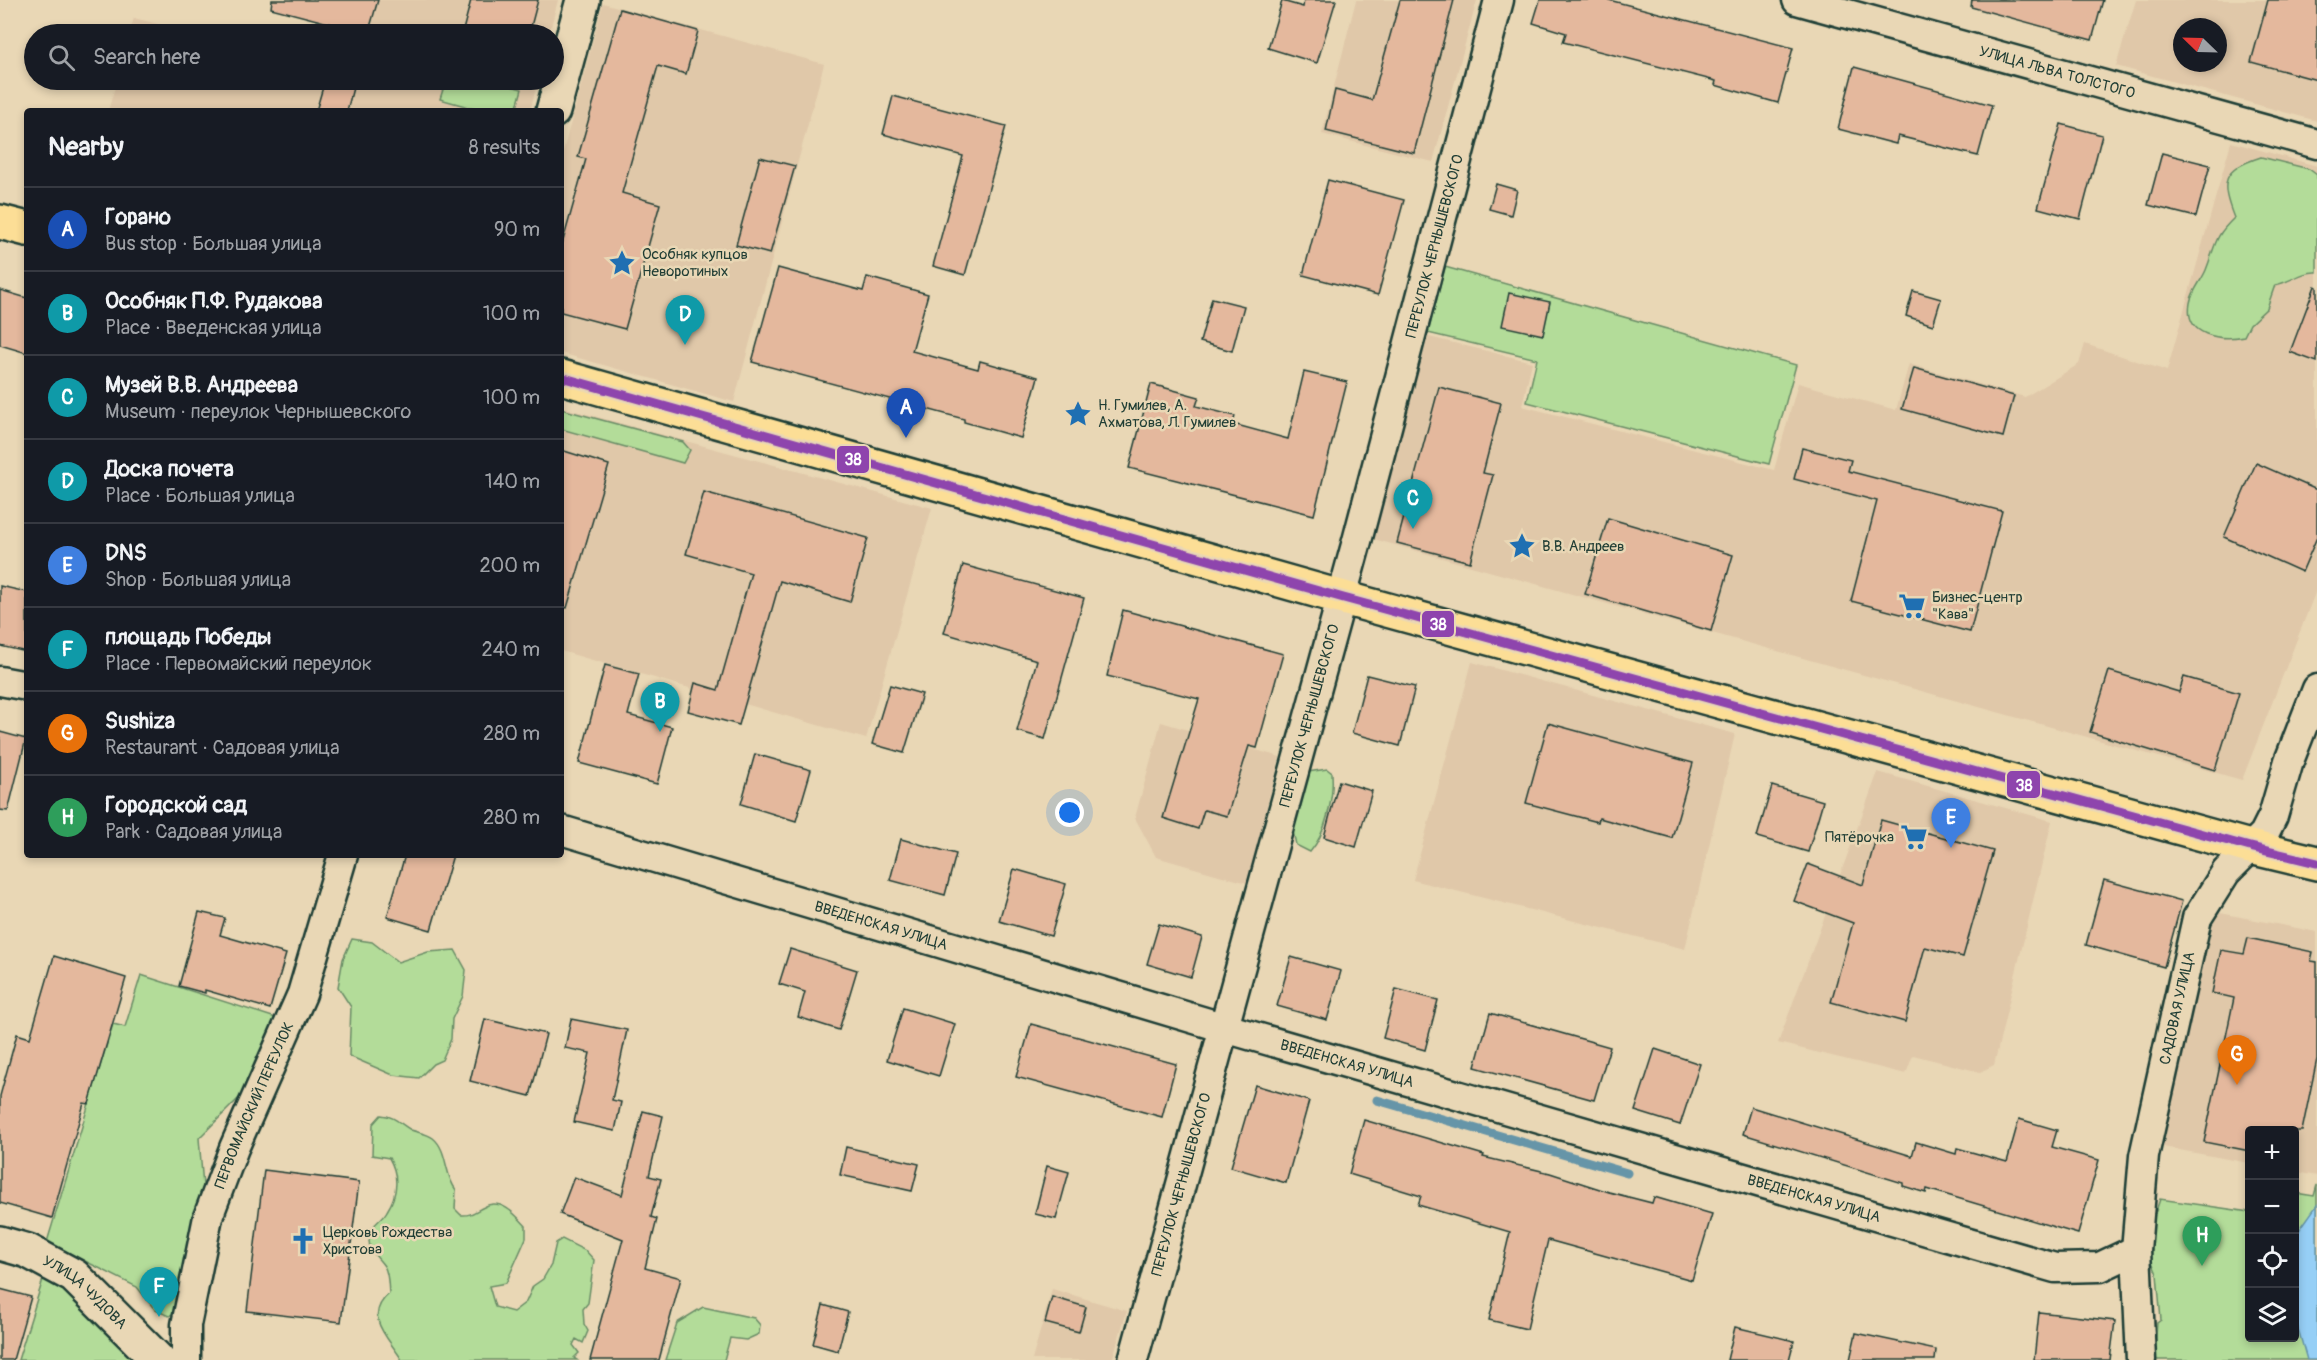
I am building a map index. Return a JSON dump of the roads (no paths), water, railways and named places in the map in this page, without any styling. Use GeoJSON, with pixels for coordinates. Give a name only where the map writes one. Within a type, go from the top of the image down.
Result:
{"type":"FeatureCollection","features":[{"type":"Feature","properties":{"kind":"main road"},"geometry":{"type":"LineString","coordinates":[[0,222],[24,228]]}},
{"type":"Feature","properties":{"kind":"main road"},"geometry":{"type":"LineString","coordinates":[[564,378],[1340,597],[2250,847],[2317,862]]}},
{"type":"Feature","properties":{"kind":"street"},"geometry":{"type":"LineString","coordinates":[[564,70],[583,0]]}},
{"type":"Feature","properties":{"kind":"street","name":"ПЕРЕУЛОК ЧЕРНЫШЕВСКОГО"},"geometry":{"type":"LineString","coordinates":[[1133,1360],[1226,1028],[1499,0]]}},
{"type":"Feature","properties":{"kind":"street","name":"УЛИЦА ЛЬВА ТОЛСТОГО"},"geometry":{"type":"LineString","coordinates":[[1797,0],[2317,144]]}},
{"type":"Feature","properties":{"kind":"street"},"geometry":{"type":"LineString","coordinates":[[554,108],[559,90]]}},
{"type":"Feature","properties":{"kind":"street"},"geometry":{"type":"LineString","coordinates":[[0,681],[24,685]]}},
{"type":"Feature","properties":{"kind":"street","name":"САДОВАЯ УЛИЦА"},"geometry":{"type":"LineString","coordinates":[[2141,1360],[2136,1250],[2144,1156],[2197,918],[2226,872],[2264,834],[2273,816],[2289,760],[2317,689]]}},
{"type":"Feature","properties":{"kind":"street","name":"ВВЕДЕНСКАЯ УЛИЦА"},"geometry":{"type":"LineString","coordinates":[[564,831],[1226,1028],[2055,1268],[2100,1267],[2136,1250]]}},
{"type":"Feature","properties":{"kind":"street","name":"ПЕРВОМАЙСКИЙ ПЕРЕУЛОК"},"geometry":{"type":"LineString","coordinates":[[186,1360],[186,1324],[208,1217],[234,1148],[303,994],[342,858]]}},
{"type":"Feature","properties":{"kind":"street","name":"УЛИЦА ЧУДОВА"},"geometry":{"type":"LineString","coordinates":[[0,1243],[28,1251],[74,1276],[158,1360]]}},
{"type":"Feature","properties":{"kind":"water"},"geometry":{"type":"Polygon","coordinates":[[[2317,1205],[2317,1360],[2307,1360],[2299,1332],[2299,1230],[2317,1205]]]}},
{"type":"Feature","properties":{"kind":"waterway"},"geometry":{"type":"LineString","coordinates":[[1377,1100],[1627,1173]]}},
{"type":"Feature","properties":{"kind":"place","name":"Особняк купцов Неворотиных"},"geometry":{"type":"Point","coordinates":[622,263]}},
{"type":"Feature","properties":{"kind":"place","name":"Доска почета"},"geometry":{"type":"Point","coordinates":[685,345]}},
{"type":"Feature","properties":{"kind":"place","name":"Н. Гумилев, А. Ахматова, Л. Гумилев"},"geometry":{"type":"Point","coordinates":[1078,414]}},
{"type":"Feature","properties":{"kind":"place","name":"Горано"},"geometry":{"type":"Point","coordinates":[906,438]}},
{"type":"Feature","properties":{"kind":"place","name":"Музей В.В. Андреева"},"geometry":{"type":"Point","coordinates":[1413,529]}},
{"type":"Feature","properties":{"kind":"place","name":"В.В. Андреев"},"geometry":{"type":"Point","coordinates":[1522,546]}},
{"type":"Feature","properties":{"kind":"place","name":"Бизнес-центр \"Кава\""},"geometry":{"type":"Point","coordinates":[1912,606]}},
{"type":"Feature","properties":{"kind":"place","name":"Особняк П.Ф. Рудакова"},"geometry":{"type":"Point","coordinates":[660,732]}},
{"type":"Feature","properties":{"kind":"place","name":"Пятёрочка"},"geometry":{"type":"Point","coordinates":[1914,837]}},
{"type":"Feature","properties":{"kind":"place","name":"DNS"},"geometry":{"type":"Point","coordinates":[1951,848]}},
{"type":"Feature","properties":{"kind":"place","name":"Sushiza"},"geometry":{"type":"Point","coordinates":[2237,1085]}},
{"type":"Feature","properties":{"kind":"place","name":"Церковь Рождества Христова"},"geometry":{"type":"Point","coordinates":[303,1241]}},
{"type":"Feature","properties":{"kind":"place","name":"Городской сад"},"geometry":{"type":"Point","coordinates":[2202,1266]}},
{"type":"Feature","properties":{"kind":"place","name":"площадь Победы"},"geometry":{"type":"Point","coordinates":[159,1317]}}]}
